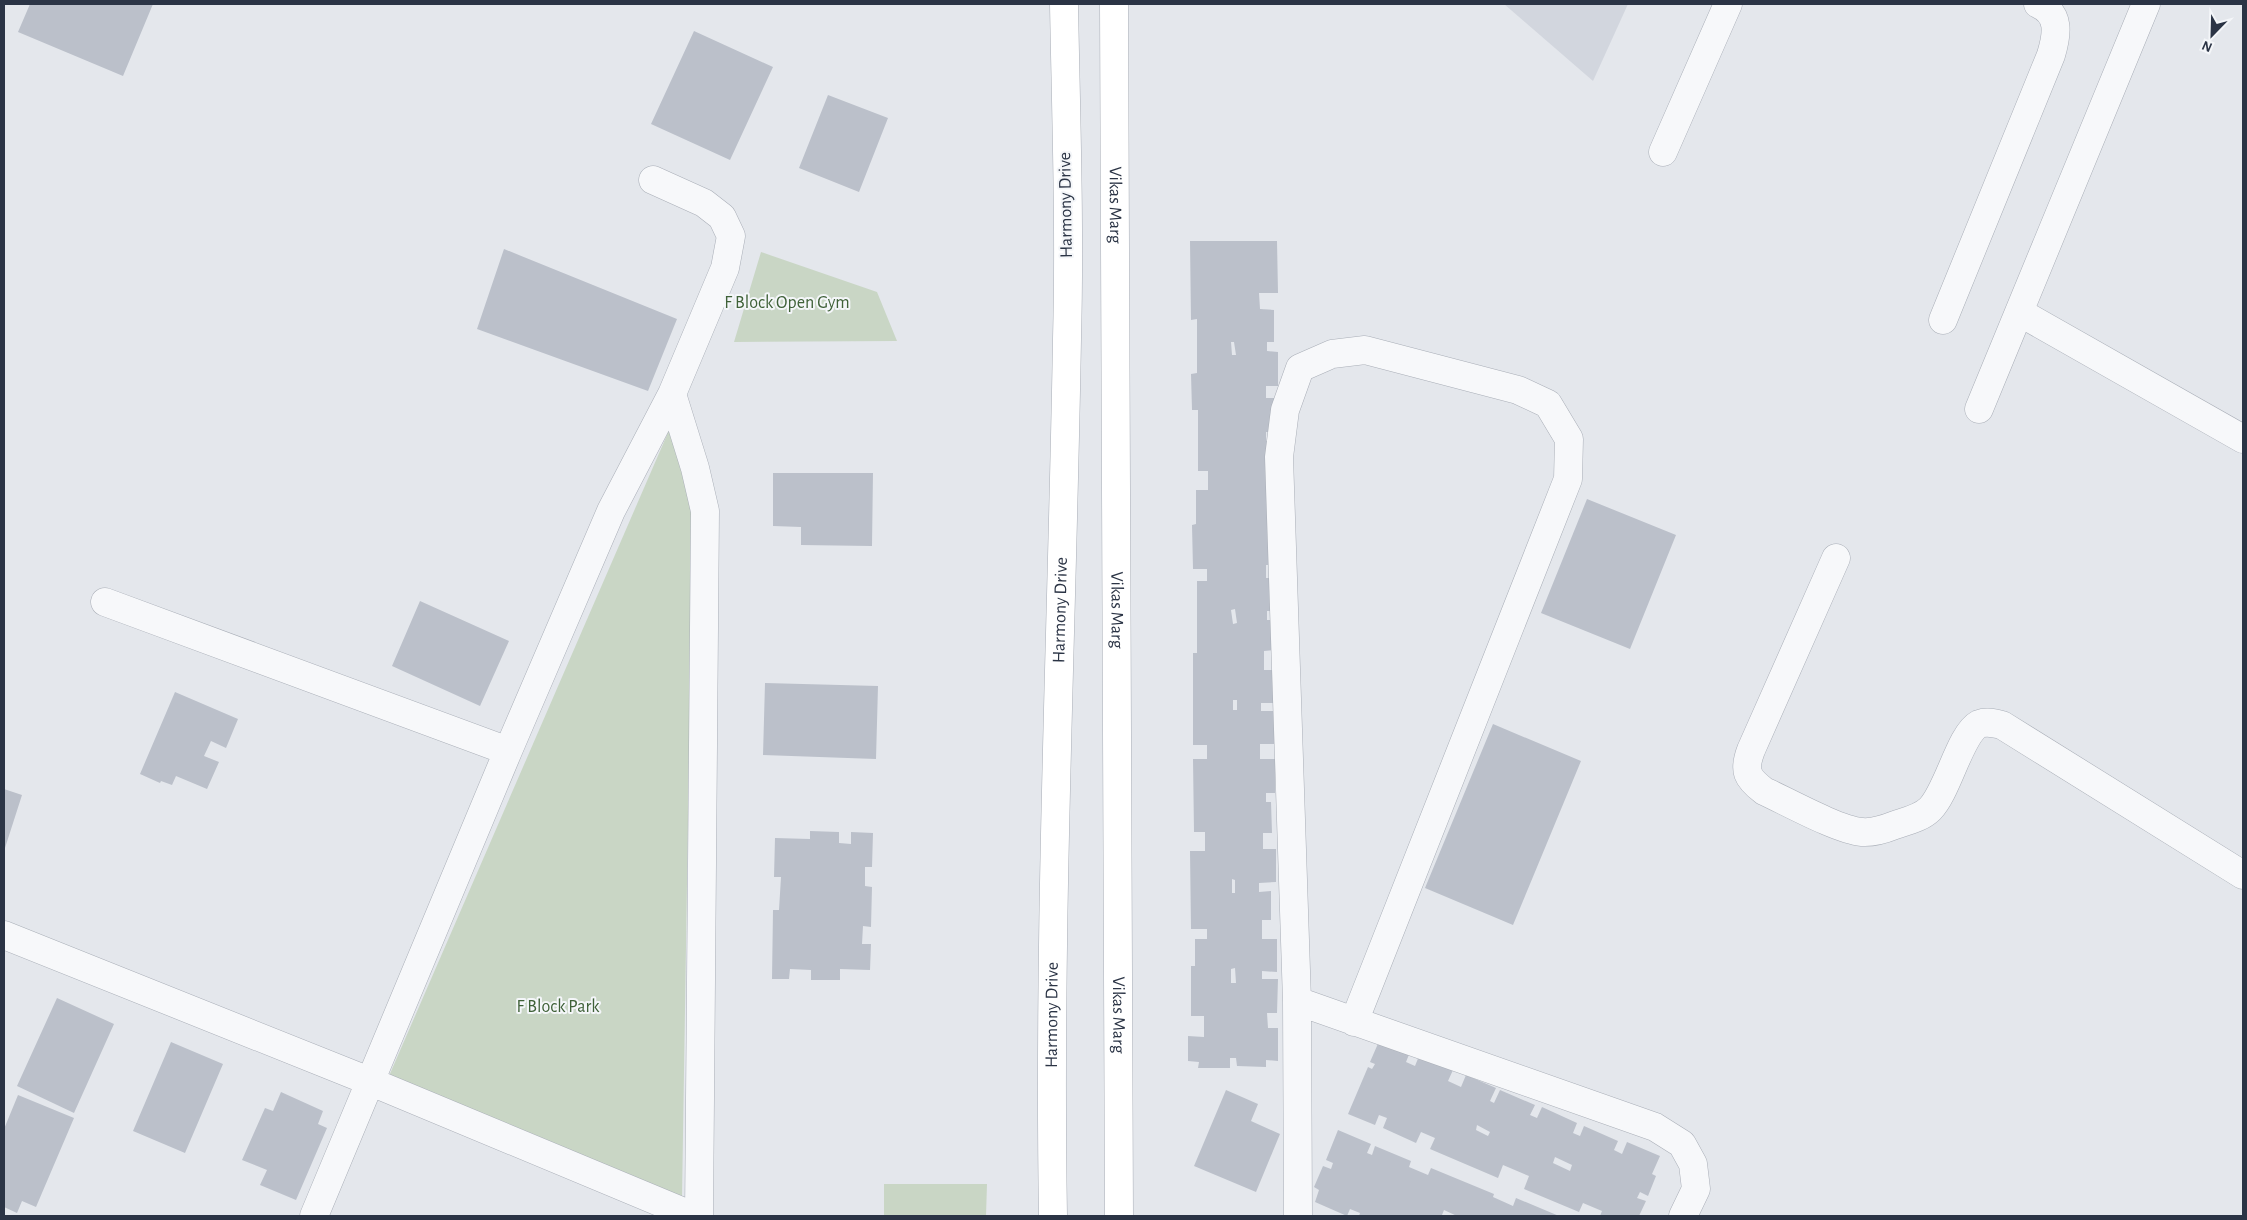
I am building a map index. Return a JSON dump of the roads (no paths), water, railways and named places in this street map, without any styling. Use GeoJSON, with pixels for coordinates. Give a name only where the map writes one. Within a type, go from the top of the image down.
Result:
{"type":"FeatureCollection","features":[{"type":"Feature","properties":{"kind":"main road","name":"Harmony Drive"},"geometry":{"type":"LineString","coordinates":[[1052,1216],[1051,1118],[1055,797],[1068,336],[1064,4]]}},
{"type":"Feature","properties":{"kind":"main road","name":"Vikas Marg"},"geometry":{"type":"LineString","coordinates":[[1114,4],[1119,1216]]}},
{"type":"Feature","properties":{"kind":"street"},"geometry":{"type":"LineString","coordinates":[[1663,152],[1728,4]]}},
{"type":"Feature","properties":{"kind":"street"},"geometry":{"type":"LineString","coordinates":[[1943,320],[2051,55],[2057,25],[2052,15],[2038,4]]}},
{"type":"Feature","properties":{"kind":"street"},"geometry":{"type":"LineString","coordinates":[[1979,409],[2146,4]]}},
{"type":"Feature","properties":{"kind":"street"},"geometry":{"type":"LineString","coordinates":[[314,1216],[508,751],[611,511],[672,394],[725,268],[731,236],[722,217],[704,203],[653,180]]}},
{"type":"Feature","properties":{"kind":"street"},"geometry":{"type":"LineString","coordinates":[[2019,312],[2243,439]]}},
{"type":"Feature","properties":{"kind":"street"},"geometry":{"type":"LineString","coordinates":[[1298,1216],[1297,1001],[1279,457],[1285,410],[1300,368],[1332,354],[1366,350],[1518,390],[1548,404],[1569,439],[1568,479],[1354,1022]]}},
{"type":"Feature","properties":{"kind":"street"},"geometry":{"type":"LineString","coordinates":[[672,394],[696,468],[705,511],[699,1216]]}},
{"type":"Feature","properties":{"kind":"street"},"geometry":{"type":"LineString","coordinates":[[1836,558],[1749,756],[1747,773],[1753,782],[1764,791],[1847,829],[1863,832],[1877,831],[1921,815],[1930,808],[1940,794],[1973,729],[1980,724],[1990,722],[2002,725],[2243,875]]}},
{"type":"Feature","properties":{"kind":"street"},"geometry":{"type":"LineString","coordinates":[[105,602],[508,751]]}},
{"type":"Feature","properties":{"kind":"street"},"geometry":{"type":"LineString","coordinates":[[4,936],[369,1081],[693,1216]]}},
{"type":"Feature","properties":{"kind":"street"},"geometry":{"type":"LineString","coordinates":[[1297,1001],[1655,1127],[1682,1144],[1693,1164],[1696,1189],[1683,1216]]}},
{"type":"Feature","properties":{"kind":"park label","name":"F Block Open Gym"},"geometry":{"type":"Point","coordinates":[787,303]}},
{"type":"Feature","properties":{"kind":"park label","name":"F Block Park"},"geometry":{"type":"Point","coordinates":[558,1007]}}]}
